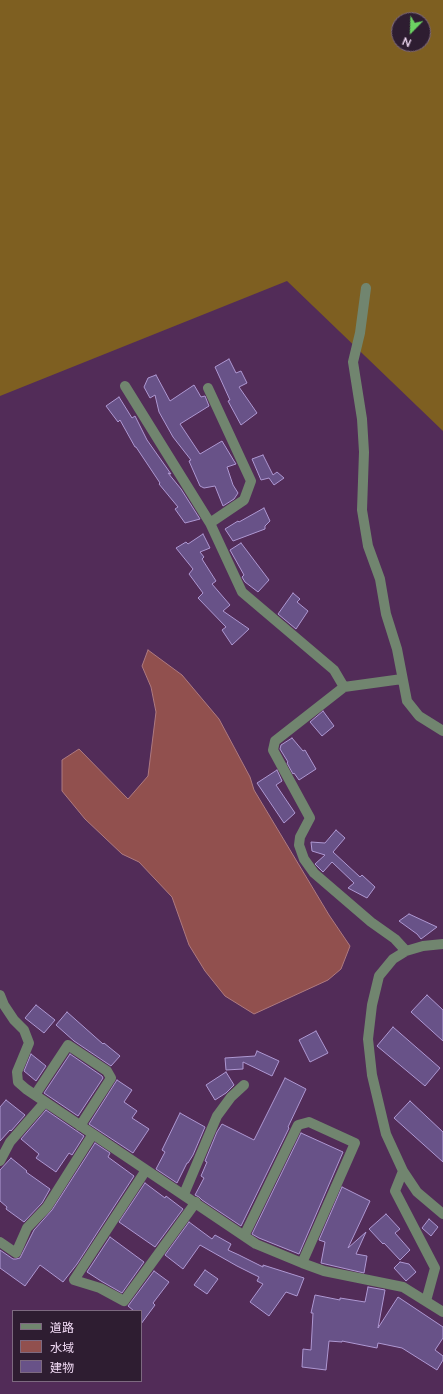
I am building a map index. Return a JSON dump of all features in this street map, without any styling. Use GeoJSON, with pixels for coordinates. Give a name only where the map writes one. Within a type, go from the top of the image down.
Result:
{"type":"FeatureCollection","features":[{"type":"Feature","properties":{"kind":"street"},"geometry":{"type":"LineString","coordinates":[[366,288],[360,333],[353,362],[362,419],[364,452],[362,510],[368,546],[380,579],[386,614],[397,649],[407,701],[419,716],[443,731]]}},
{"type":"Feature","properties":{"kind":"street"},"geometry":{"type":"LineString","coordinates":[[125,386],[210,523],[242,592],[334,670],[344,687]]}},
{"type":"Feature","properties":{"kind":"street"},"geometry":{"type":"LineString","coordinates":[[208,388],[251,481],[244,500],[210,523]]}},
{"type":"Feature","properties":{"kind":"street"},"geometry":{"type":"LineString","coordinates":[[402,679],[344,687],[275,741],[273,750],[310,818],[300,837],[299,845],[304,859],[314,873],[371,922],[395,939],[406,951]]}},
{"type":"Feature","properties":{"kind":"street"},"geometry":{"type":"LineString","coordinates":[[441,1209],[417,1192],[403,1171],[386,1134],[372,1075],[368,1039],[372,1005],[378,976],[393,959],[406,951],[423,946],[443,944]]}},
{"type":"Feature","properties":{"kind":"street"},"geometry":{"type":"LineString","coordinates":[[0,995],[4,1005],[14,1020],[24,1030],[28,1044],[17,1072],[18,1082],[35,1095],[196,1202],[256,1244],[324,1271],[403,1287],[443,1312]]}},
{"type":"Feature","properties":{"kind":"street"},"geometry":{"type":"LineString","coordinates":[[35,1095],[68,1045],[107,1071],[111,1078],[80,1126]]}},
{"type":"Feature","properties":{"kind":"street"},"geometry":{"type":"LineString","coordinates":[[184,1194],[217,1116],[231,1097],[244,1085]]}},
{"type":"Feature","properties":{"kind":"street"},"geometry":{"type":"LineString","coordinates":[[0,1161],[10,1142],[45,1102]]}},
{"type":"Feature","properties":{"kind":"street"},"geometry":{"type":"LineString","coordinates":[[244,1236],[298,1125],[309,1122],[355,1143],[302,1263]]}},
{"type":"Feature","properties":{"kind":"street"},"geometry":{"type":"LineString","coordinates":[[0,1242],[16,1253],[27,1228],[47,1207],[93,1134]]}},
{"type":"Feature","properties":{"kind":"street"},"geometry":{"type":"LineString","coordinates":[[146,1170],[74,1280],[100,1288],[124,1301],[196,1202]]}},
{"type":"Feature","properties":{"kind":"street"},"geometry":{"type":"LineString","coordinates":[[403,1171],[395,1191],[435,1268],[426,1301]]}},
{"type":"Feature","properties":{"kind":"shaded area"},"geometry":{"type":"Polygon","coordinates":[[[0,0],[443,0],[443,431],[287,281],[0,396],[0,0]]]}},
{"type":"Feature","properties":{"kind":"water"},"geometry":{"type":"Polygon","coordinates":[[[148,650],[182,675],[219,719],[250,777],[254,790],[329,915],[350,946],[341,969],[328,980],[254,1014],[225,996],[205,971],[189,945],[172,897],[139,862],[122,854],[85,819],[62,791],[62,760],[79,749],[128,799],[148,776],[156,712],[151,687],[142,666],[148,650]]]}},
{"type":"Feature","properties":{"kind":"building"},"geometry":{"type":"Polygon","coordinates":[[[229,359],[236,373],[241,371],[247,383],[239,387],[257,413],[241,425],[228,401],[230,400],[215,367],[229,359]]]}},
{"type":"Feature","properties":{"kind":"building"},"geometry":{"type":"Polygon","coordinates":[[[156,375],[170,401],[194,385],[201,397],[205,396],[209,406],[180,424],[200,454],[222,441],[236,464],[227,467],[233,485],[238,493],[234,499],[223,506],[215,486],[204,488],[200,486],[189,461],[191,460],[173,437],[159,412],[155,395],[150,398],[144,387],[148,378],[156,375]]]}},
{"type":"Feature","properties":{"kind":"building"},"geometry":{"type":"Polygon","coordinates":[[[119,397],[132,418],[135,416],[147,440],[200,519],[185,523],[175,509],[178,507],[159,484],[160,483],[135,447],[120,420],[118,422],[106,406],[119,397]]]}},
{"type":"Feature","properties":{"kind":"building"},"geometry":{"type":"Polygon","coordinates":[[[263,455],[273,475],[277,472],[284,478],[274,485],[269,478],[261,480],[252,459],[263,455]]]}},
{"type":"Feature","properties":{"kind":"building"},"geometry":{"type":"Polygon","coordinates":[[[264,508],[270,521],[265,526],[265,529],[233,541],[225,529],[264,508]]]}},
{"type":"Feature","properties":{"kind":"building"},"geometry":{"type":"Polygon","coordinates":[[[203,534],[210,548],[200,552],[204,557],[202,559],[216,581],[212,584],[230,605],[223,611],[249,629],[232,645],[222,630],[226,627],[198,598],[203,593],[189,574],[193,569],[176,548],[186,542],[188,544],[203,534]]]}},
{"type":"Feature","properties":{"kind":"building"},"geometry":{"type":"Polygon","coordinates":[[[241,543],[269,580],[258,592],[245,582],[242,577],[244,575],[230,550],[241,543]]]}},
{"type":"Feature","properties":{"kind":"building"},"geometry":{"type":"Polygon","coordinates":[[[293,593],[300,599],[297,602],[308,611],[296,629],[278,614],[293,593]]]}},
{"type":"Feature","properties":{"kind":"building"},"geometry":{"type":"Polygon","coordinates":[[[323,711],[334,726],[322,736],[310,722],[323,711]]]}},
{"type":"Feature","properties":{"kind":"building"},"geometry":{"type":"Polygon","coordinates":[[[292,738],[303,751],[305,750],[316,769],[299,780],[294,773],[293,774],[280,749],[281,745],[292,738]]]}},
{"type":"Feature","properties":{"kind":"building"},"geometry":{"type":"Polygon","coordinates":[[[277,770],[282,781],[276,785],[295,813],[284,823],[257,783],[277,770]]]}},
{"type":"Feature","properties":{"kind":"building"},"geometry":{"type":"Polygon","coordinates":[[[336,830],[345,838],[333,852],[360,877],[362,875],[375,887],[367,898],[348,888],[354,883],[332,862],[323,872],[315,864],[325,855],[312,851],[311,842],[325,843],[336,830]]]}},
{"type":"Feature","properties":{"kind":"building"},"geometry":{"type":"Polygon","coordinates":[[[409,914],[437,927],[421,939],[417,934],[399,921],[409,914]]]}},
{"type":"Feature","properties":{"kind":"building"},"geometry":{"type":"Polygon","coordinates":[[[427,995],[443,1010],[443,1041],[411,1012],[427,995]]]}},
{"type":"Feature","properties":{"kind":"building"},"geometry":{"type":"Polygon","coordinates":[[[36,1005],[55,1020],[44,1033],[25,1018],[36,1005]]]}},
{"type":"Feature","properties":{"kind":"building"},"geometry":{"type":"Polygon","coordinates":[[[67,1012],[103,1044],[104,1043],[120,1056],[111,1066],[74,1041],[56,1025],[67,1012]]]}},
{"type":"Feature","properties":{"kind":"building"},"geometry":{"type":"Polygon","coordinates":[[[393,1027],[440,1068],[425,1086],[377,1046],[393,1027]]]}},
{"type":"Feature","properties":{"kind":"building"},"geometry":{"type":"Polygon","coordinates":[[[316,1031],[328,1053],[310,1062],[299,1040],[316,1031]]]}},
{"type":"Feature","properties":{"kind":"building"},"geometry":{"type":"Polygon","coordinates":[[[257,1051],[279,1061],[272,1076],[243,1062],[243,1069],[226,1070],[225,1058],[255,1056],[257,1051]]]}},
{"type":"Feature","properties":{"kind":"building"},"geometry":{"type":"Polygon","coordinates":[[[31,1054],[46,1066],[36,1081],[24,1071],[31,1054]]]}},
{"type":"Feature","properties":{"kind":"building"},"geometry":{"type":"Polygon","coordinates":[[[70,1054],[103,1078],[78,1116],[44,1093],[70,1054]]]}},
{"type":"Feature","properties":{"kind":"building"},"geometry":{"type":"Polygon","coordinates":[[[226,1072],[234,1085],[226,1093],[215,1100],[206,1085],[226,1072]]]}},
{"type":"Feature","properties":{"kind":"building"},"geometry":{"type":"Polygon","coordinates":[[[285,1078],[306,1089],[288,1127],[289,1128],[241,1226],[195,1195],[204,1178],[201,1176],[207,1162],[205,1161],[217,1132],[222,1124],[254,1140],[285,1078]]]}},
{"type":"Feature","properties":{"kind":"building"},"geometry":{"type":"Polygon","coordinates":[[[117,1080],[132,1090],[124,1102],[137,1111],[132,1118],[149,1129],[133,1153],[89,1124],[117,1080]]]}},
{"type":"Feature","properties":{"kind":"building"},"geometry":{"type":"Polygon","coordinates":[[[6,1100],[25,1115],[0,1141],[0,1107],[6,1100]]]}},
{"type":"Feature","properties":{"kind":"building"},"geometry":{"type":"Polygon","coordinates":[[[410,1101],[443,1132],[443,1162],[394,1118],[410,1101]]]}},
{"type":"Feature","properties":{"kind":"building"},"geometry":{"type":"Polygon","coordinates":[[[46,1110],[84,1136],[72,1155],[69,1153],[56,1172],[36,1158],[39,1154],[21,1139],[46,1110]]]}},
{"type":"Feature","properties":{"kind":"building"},"geometry":{"type":"Polygon","coordinates":[[[180,1113],[205,1127],[193,1155],[187,1163],[177,1183],[156,1169],[165,1152],[162,1150],[180,1113]]]}},
{"type":"Feature","properties":{"kind":"building"},"geometry":{"type":"Polygon","coordinates":[[[301,1133],[343,1152],[299,1254],[252,1234],[301,1133]]]}},
{"type":"Feature","properties":{"kind":"building"},"geometry":{"type":"Polygon","coordinates":[[[95,1143],[110,1153],[108,1157],[134,1176],[77,1264],[63,1282],[40,1265],[25,1286],[0,1268],[0,1250],[13,1259],[20,1258],[34,1230],[52,1210],[95,1143]]]}},
{"type":"Feature","properties":{"kind":"building"},"geometry":{"type":"Polygon","coordinates":[[[11,1158],[27,1171],[26,1172],[50,1189],[42,1203],[24,1222],[6,1209],[7,1207],[0,1201],[0,1170],[11,1158]]]}},
{"type":"Feature","properties":{"kind":"building"},"geometry":{"type":"Polygon","coordinates":[[[145,1183],[183,1209],[155,1247],[119,1222],[145,1183]]]}},
{"type":"Feature","properties":{"kind":"building"},"geometry":{"type":"Polygon","coordinates":[[[342,1187],[370,1201],[348,1248],[366,1232],[356,1254],[367,1256],[364,1273],[321,1263],[325,1242],[319,1240],[342,1187]]]}},
{"type":"Feature","properties":{"kind":"building"},"geometry":{"type":"Polygon","coordinates":[[[386,1214],[400,1229],[395,1233],[410,1250],[400,1260],[369,1229],[386,1214]]]}},
{"type":"Feature","properties":{"kind":"building"},"geometry":{"type":"Polygon","coordinates":[[[429,1219],[438,1227],[431,1236],[422,1228],[429,1219]]]}},
{"type":"Feature","properties":{"kind":"building"},"geometry":{"type":"Polygon","coordinates":[[[189,1222],[212,1239],[215,1235],[231,1244],[228,1250],[263,1267],[263,1265],[304,1278],[297,1296],[286,1292],[269,1316],[250,1302],[263,1284],[257,1281],[259,1277],[200,1245],[183,1269],[165,1255],[189,1222]]]}},
{"type":"Feature","properties":{"kind":"building"},"geometry":{"type":"Polygon","coordinates":[[[110,1237],[144,1262],[122,1293],[87,1272],[110,1237]]]}},
{"type":"Feature","properties":{"kind":"building"},"geometry":{"type":"Polygon","coordinates":[[[400,1262],[409,1264],[416,1272],[406,1281],[394,1268],[400,1262]]]}},
{"type":"Feature","properties":{"kind":"building"},"geometry":{"type":"Polygon","coordinates":[[[205,1270],[218,1279],[207,1294],[194,1285],[205,1270]]]}},
{"type":"Feature","properties":{"kind":"building"},"geometry":{"type":"Polygon","coordinates":[[[154,1271],[169,1282],[153,1303],[155,1305],[142,1323],[142,1310],[133,1310],[128,1306],[154,1271]]]}},
{"type":"Feature","properties":{"kind":"building"},"geometry":{"type":"Polygon","coordinates":[[[368,1287],[385,1290],[378,1328],[398,1297],[443,1327],[443,1338],[435,1350],[443,1356],[443,1360],[437,1370],[402,1348],[378,1343],[377,1348],[342,1341],[329,1341],[326,1370],[302,1367],[303,1349],[311,1350],[313,1313],[311,1313],[315,1295],[340,1300],[340,1298],[365,1302],[368,1287]]]}}]}
